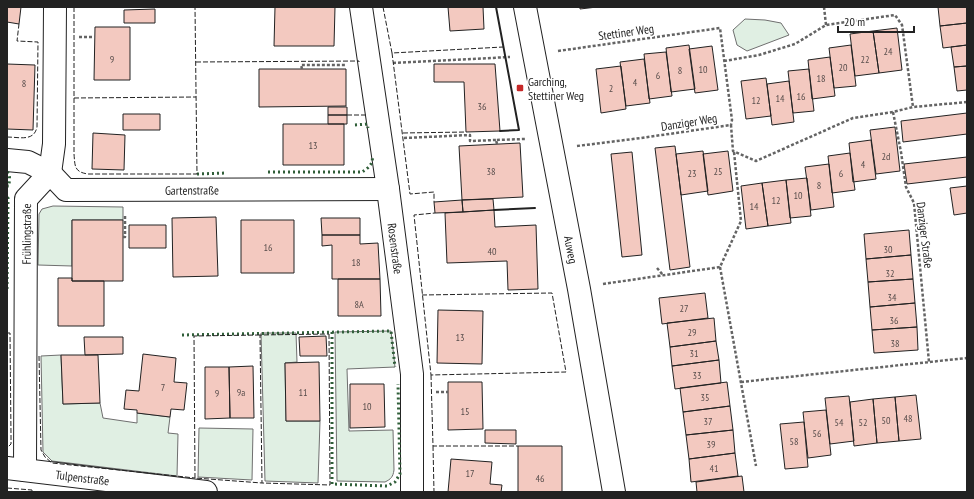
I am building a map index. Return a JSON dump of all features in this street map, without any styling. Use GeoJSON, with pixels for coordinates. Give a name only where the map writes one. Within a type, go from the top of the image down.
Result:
{"type":"FeatureCollection","features":[{"type":"Feature","properties":{"kind":"street"},"geometry":{"type":"LineString","coordinates":[[50,173],[54,144],[55,7]]}},
{"type":"Feature","properties":{"kind":"street","name":"Rosenstraße"},"geometry":{"type":"LineString","coordinates":[[361,7],[388,190],[412,374],[412,492]]}},
{"type":"Feature","properties":{"kind":"street","name":"Auweg"},"geometry":{"type":"LineString","coordinates":[[525,7],[579,288],[614,492]]}},
{"type":"Feature","properties":{"kind":"street","name":"Gartenstraße"},"geometry":{"type":"LineString","coordinates":[[7,160],[28,162],[50,173],[66,190],[388,190]]}},
{"type":"Feature","properties":{"kind":"street","name":"Frühlingstraße"},"geometry":{"type":"LineString","coordinates":[[16,469],[26,199],[50,173]]}},
{"type":"Feature","properties":{"kind":"street","name":"Tulpenstraße"},"geometry":{"type":"LineString","coordinates":[[16,469],[206,492]]}},
{"type":"Feature","properties":{"kind":"path"},"geometry":{"type":"LineString","coordinates":[[824,7],[826,25]]}},
{"type":"Feature","properties":{"kind":"path"},"geometry":{"type":"LineString","coordinates":[[730,125],[732,120],[724,61],[759,55],[795,44],[826,25],[895,15],[902,26],[913,107]]}},
{"type":"Feature","properties":{"kind":"path","name":"Stettiner Weg"},"geometry":{"type":"LineString","coordinates":[[534,54],[720,28],[724,61]]}},
{"type":"Feature","properties":{"kind":"path"},"geometry":{"type":"LineString","coordinates":[[74,37],[95,37]]}},
{"type":"Feature","properties":{"kind":"path"},"geometry":{"type":"LineString","coordinates":[[388,63],[511,57]]}},
{"type":"Feature","properties":{"kind":"path"},"geometry":{"type":"LineString","coordinates":[[302,69],[301,65],[345,65]]}},
{"type":"Feature","properties":{"kind":"path"},"geometry":{"type":"LineString","coordinates":[[734,151],[756,161],[854,118],[893,112],[913,107],[967,102]]}},
{"type":"Feature","properties":{"kind":"path","name":"Danziger Straße"},"geometry":{"type":"LineString","coordinates":[[893,112],[906,187],[914,203],[929,362]]}},
{"type":"Feature","properties":{"kind":"path","name":"Danziger Weg"},"geometry":{"type":"LineString","coordinates":[[552,149],[730,125],[741,221],[720,267]]}},
{"type":"Feature","properties":{"kind":"path"},"geometry":{"type":"LineString","coordinates":[[397,138],[470,135],[470,141],[528,139]]}},
{"type":"Feature","properties":{"kind":"path"},"geometry":{"type":"LineString","coordinates":[[496,140],[497,144]]}},
{"type":"Feature","properties":{"kind":"path"},"geometry":{"type":"LineString","coordinates":[[123,237],[125,237],[125,210]]}},
{"type":"Feature","properties":{"kind":"path"},"geometry":{"type":"LineString","coordinates":[[579,288],[663,274],[720,267],[756,466]]}},
{"type":"Feature","properties":{"kind":"path"},"geometry":{"type":"LineString","coordinates":[[657,268],[663,274]]}},
{"type":"Feature","properties":{"kind":"path"},"geometry":{"type":"LineString","coordinates":[[741,382],[967,358]]}},
{"type":"Feature","properties":{"kind":"green space"},"geometry":{"type":"Polygon","coordinates":[[[745,19],[765,20],[781,23],[789,35],[747,51],[737,45],[733,30],[745,19]]]}},
{"type":"Feature","properties":{"kind":"green space"},"geometry":{"type":"Polygon","coordinates":[[[53,206],[123,207],[123,220],[72,220],[72,266],[38,265],[39,214],[42,209],[53,206]]]}},
{"type":"Feature","properties":{"kind":"green space"},"geometry":{"type":"Polygon","coordinates":[[[391,331],[395,367],[347,369],[349,431],[393,430],[393,474],[390,479],[385,482],[337,481],[335,332],[391,331]]]}},
{"type":"Feature","properties":{"kind":"green space"},"geometry":{"type":"Polygon","coordinates":[[[261,333],[296,333],[297,362],[285,363],[286,421],[320,421],[318,483],[265,481],[261,333]]]}},
{"type":"Feature","properties":{"kind":"green space"},"geometry":{"type":"Polygon","coordinates":[[[61,355],[63,404],[100,403],[103,418],[137,423],[137,413],[170,417],[168,433],[178,434],[177,476],[52,461],[43,452],[41,356],[61,355]]]}},
{"type":"Feature","properties":{"kind":"green space"},"geometry":{"type":"Polygon","coordinates":[[[199,428],[253,429],[252,480],[198,477],[199,428]]]}},
{"type":"Feature","properties":{"kind":"building"},"geometry":{"type":"Polygon","coordinates":[[[7,7],[21,7],[19,24],[7,22],[7,7]]]}},
{"type":"Feature","properties":{"kind":"building"},"geometry":{"type":"Polygon","coordinates":[[[275,7],[335,7],[334,46],[274,46],[275,7]]]}},
{"type":"Feature","properties":{"kind":"building"},"geometry":{"type":"Polygon","coordinates":[[[448,7],[483,7],[484,29],[450,31],[448,7]]]}},
{"type":"Feature","properties":{"kind":"building"},"geometry":{"type":"Polygon","coordinates":[[[580,7],[597,7],[580,9],[580,7]]]}},
{"type":"Feature","properties":{"kind":"building"},"geometry":{"type":"Polygon","coordinates":[[[938,7],[967,7],[967,23],[940,26],[938,7]]]}},
{"type":"Feature","properties":{"kind":"building"},"geometry":{"type":"Polygon","coordinates":[[[155,9],[155,23],[124,23],[124,10],[155,9]]]}},
{"type":"Feature","properties":{"kind":"building"},"geometry":{"type":"Polygon","coordinates":[[[967,23],[967,45],[943,48],[940,26],[967,23]]]}},
{"type":"Feature","properties":{"kind":"building"},"geometry":{"type":"Polygon","coordinates":[[[95,27],[130,27],[130,80],[94,80],[95,27]]]}},
{"type":"Feature","properties":{"kind":"building"},"geometry":{"type":"Polygon","coordinates":[[[897,28],[902,70],[879,73],[873,31],[897,28]]]}},
{"type":"Feature","properties":{"kind":"building"},"geometry":{"type":"Polygon","coordinates":[[[873,31],[879,73],[855,76],[850,34],[873,31]]]}},
{"type":"Feature","properties":{"kind":"building"},"geometry":{"type":"Polygon","coordinates":[[[689,45],[695,89],[671,92],[666,48],[689,45]]]}},
{"type":"Feature","properties":{"kind":"building"},"geometry":{"type":"Polygon","coordinates":[[[851,45],[856,86],[834,88],[829,48],[851,45]]]}},
{"type":"Feature","properties":{"kind":"building"},"geometry":{"type":"Polygon","coordinates":[[[967,45],[967,66],[954,67],[951,47],[967,45]]]}},
{"type":"Feature","properties":{"kind":"building"},"geometry":{"type":"Polygon","coordinates":[[[712,46],[718,90],[695,93],[689,49],[712,46]]]}},
{"type":"Feature","properties":{"kind":"building"},"geometry":{"type":"Polygon","coordinates":[[[666,52],[672,96],[649,99],[644,54],[666,52]]]}},
{"type":"Feature","properties":{"kind":"building"},"geometry":{"type":"Polygon","coordinates":[[[830,57],[835,96],[812,99],[808,60],[830,57]]]}},
{"type":"Feature","properties":{"kind":"building"},"geometry":{"type":"Polygon","coordinates":[[[644,59],[650,103],[626,106],[620,62],[644,59]]]}},
{"type":"Feature","properties":{"kind":"building"},"geometry":{"type":"Polygon","coordinates":[[[7,64],[35,65],[33,130],[7,129],[7,64]]]}},
{"type":"Feature","properties":{"kind":"building"},"geometry":{"type":"Polygon","coordinates":[[[434,64],[495,64],[500,131],[466,132],[464,82],[434,82],[434,64]]]}},
{"type":"Feature","properties":{"kind":"building"},"geometry":{"type":"Polygon","coordinates":[[[621,66],[626,109],[601,113],[596,69],[621,66]]]}},
{"type":"Feature","properties":{"kind":"building"},"geometry":{"type":"Polygon","coordinates":[[[967,66],[967,90],[957,91],[954,67],[967,66]]]}},
{"type":"Feature","properties":{"kind":"building"},"geometry":{"type":"Polygon","coordinates":[[[259,69],[346,69],[346,106],[259,107],[259,69]]]}},
{"type":"Feature","properties":{"kind":"building"},"geometry":{"type":"Polygon","coordinates":[[[809,69],[814,111],[793,113],[788,71],[809,69]]]}},
{"type":"Feature","properties":{"kind":"building"},"geometry":{"type":"Polygon","coordinates":[[[766,78],[771,116],[746,119],[741,81],[766,78]]]}},
{"type":"Feature","properties":{"kind":"building"},"geometry":{"type":"Polygon","coordinates":[[[789,81],[794,122],[772,125],[767,84],[789,81]]]}},
{"type":"Feature","properties":{"kind":"building"},"geometry":{"type":"Polygon","coordinates":[[[328,107],[347,107],[347,115],[328,115],[328,107]]]}},
{"type":"Feature","properties":{"kind":"building"},"geometry":{"type":"Polygon","coordinates":[[[967,113],[967,134],[903,142],[901,121],[967,113]]]}},
{"type":"Feature","properties":{"kind":"building"},"geometry":{"type":"Polygon","coordinates":[[[123,114],[160,114],[160,130],[123,130],[123,114]]]}},
{"type":"Feature","properties":{"kind":"building"},"geometry":{"type":"Polygon","coordinates":[[[328,115],[347,115],[347,124],[328,124],[328,115]]]}},
{"type":"Feature","properties":{"kind":"building"},"geometry":{"type":"Polygon","coordinates":[[[283,124],[344,124],[344,165],[283,165],[283,124]]]}},
{"type":"Feature","properties":{"kind":"building"},"geometry":{"type":"Polygon","coordinates":[[[895,127],[900,171],[876,174],[870,130],[895,127]]]}},
{"type":"Feature","properties":{"kind":"building"},"geometry":{"type":"Polygon","coordinates":[[[93,133],[125,135],[124,170],[92,169],[93,133]]]}},
{"type":"Feature","properties":{"kind":"building"},"geometry":{"type":"Polygon","coordinates":[[[871,140],[876,179],[853,182],[849,143],[871,140]]]}},
{"type":"Feature","properties":{"kind":"building"},"geometry":{"type":"Polygon","coordinates":[[[520,143],[523,197],[462,200],[459,146],[520,143]]]}},
{"type":"Feature","properties":{"kind":"building"},"geometry":{"type":"Polygon","coordinates":[[[675,146],[690,267],[670,270],[655,148],[675,146]]]}},
{"type":"Feature","properties":{"kind":"building"},"geometry":{"type":"Polygon","coordinates":[[[703,151],[708,191],[681,195],[676,154],[703,151]]]}},
{"type":"Feature","properties":{"kind":"building"},"geometry":{"type":"Polygon","coordinates":[[[728,151],[733,191],[708,195],[703,154],[728,151]]]}},
{"type":"Feature","properties":{"kind":"building"},"geometry":{"type":"Polygon","coordinates":[[[632,152],[642,255],[622,257],[611,154],[632,152]]]}},
{"type":"Feature","properties":{"kind":"building"},"geometry":{"type":"Polygon","coordinates":[[[850,153],[855,190],[832,193],[828,156],[850,153]]]}},
{"type":"Feature","properties":{"kind":"building"},"geometry":{"type":"Polygon","coordinates":[[[967,157],[967,177],[907,184],[904,164],[967,157]]]}},
{"type":"Feature","properties":{"kind":"building"},"geometry":{"type":"Polygon","coordinates":[[[829,164],[834,207],[811,210],[805,167],[829,164]]]}},
{"type":"Feature","properties":{"kind":"building"},"geometry":{"type":"Polygon","coordinates":[[[807,178],[811,216],[790,218],[786,180],[807,178]]]}},
{"type":"Feature","properties":{"kind":"building"},"geometry":{"type":"Polygon","coordinates":[[[786,180],[791,223],[768,226],[762,183],[786,180]]]}},
{"type":"Feature","properties":{"kind":"building"},"geometry":{"type":"Polygon","coordinates":[[[762,183],[768,226],[746,229],[741,186],[762,183]]]}},
{"type":"Feature","properties":{"kind":"building"},"geometry":{"type":"Polygon","coordinates":[[[967,186],[967,213],[954,215],[950,188],[967,186]]]}},
{"type":"Feature","properties":{"kind":"building"},"geometry":{"type":"Polygon","coordinates":[[[493,199],[494,210],[463,212],[462,200],[493,199]]]}},
{"type":"Feature","properties":{"kind":"building"},"geometry":{"type":"Polygon","coordinates":[[[462,200],[463,212],[435,213],[434,202],[462,200]]]}},
{"type":"Feature","properties":{"kind":"building"},"geometry":{"type":"Polygon","coordinates":[[[494,210],[495,227],[536,225],[538,289],[508,290],[507,261],[447,263],[445,213],[494,210]]]}},
{"type":"Feature","properties":{"kind":"building"},"geometry":{"type":"Polygon","coordinates":[[[216,217],[218,276],[173,277],[172,218],[216,217]]]}},
{"type":"Feature","properties":{"kind":"building"},"geometry":{"type":"Polygon","coordinates":[[[321,218],[360,218],[360,235],[322,235],[321,218]]]}},
{"type":"Feature","properties":{"kind":"building"},"geometry":{"type":"Polygon","coordinates":[[[72,220],[123,220],[123,281],[72,281],[72,220]]]}},
{"type":"Feature","properties":{"kind":"building"},"geometry":{"type":"Polygon","coordinates":[[[241,220],[294,220],[294,273],[241,273],[241,220]]]}},
{"type":"Feature","properties":{"kind":"building"},"geometry":{"type":"Polygon","coordinates":[[[129,225],[166,225],[166,248],[129,248],[129,225]]]}},
{"type":"Feature","properties":{"kind":"building"},"geometry":{"type":"Polygon","coordinates":[[[909,230],[911,255],[866,259],[864,234],[909,230]]]}},
{"type":"Feature","properties":{"kind":"building"},"geometry":{"type":"Polygon","coordinates":[[[322,235],[360,235],[360,244],[378,243],[380,279],[332,279],[332,245],[322,246],[322,235]]]}},
{"type":"Feature","properties":{"kind":"building"},"geometry":{"type":"Polygon","coordinates":[[[911,255],[913,279],[868,282],[866,259],[911,255]]]}},
{"type":"Feature","properties":{"kind":"building"},"geometry":{"type":"Polygon","coordinates":[[[58,278],[72,278],[72,281],[104,281],[104,326],[58,326],[58,278]]]}},
{"type":"Feature","properties":{"kind":"building"},"geometry":{"type":"Polygon","coordinates":[[[338,279],[380,279],[381,316],[338,316],[338,279]]]}},
{"type":"Feature","properties":{"kind":"building"},"geometry":{"type":"Polygon","coordinates":[[[913,279],[915,303],[870,307],[868,282],[913,279]]]}},
{"type":"Feature","properties":{"kind":"building"},"geometry":{"type":"Polygon","coordinates":[[[705,293],[708,318],[662,324],[659,298],[705,293]]]}},
{"type":"Feature","properties":{"kind":"building"},"geometry":{"type":"Polygon","coordinates":[[[915,303],[917,327],[872,330],[870,307],[915,303]]]}},
{"type":"Feature","properties":{"kind":"building"},"geometry":{"type":"Polygon","coordinates":[[[438,310],[483,311],[482,364],[437,363],[438,310]]]}},
{"type":"Feature","properties":{"kind":"building"},"geometry":{"type":"Polygon","coordinates":[[[714,318],[716,341],[670,347],[667,323],[714,318]]]}},
{"type":"Feature","properties":{"kind":"building"},"geometry":{"type":"Polygon","coordinates":[[[917,327],[918,350],[874,353],[872,330],[917,327]]]}},
{"type":"Feature","properties":{"kind":"building"},"geometry":{"type":"Polygon","coordinates":[[[326,336],[327,356],[300,356],[299,337],[326,336]]]}},
{"type":"Feature","properties":{"kind":"building"},"geometry":{"type":"Polygon","coordinates":[[[84,337],[123,337],[123,354],[85,355],[84,337]]]}},
{"type":"Feature","properties":{"kind":"building"},"geometry":{"type":"Polygon","coordinates":[[[716,341],[719,360],[672,366],[670,347],[716,341]]]}},
{"type":"Feature","properties":{"kind":"building"},"geometry":{"type":"Polygon","coordinates":[[[143,354],[176,358],[174,382],[187,383],[184,410],[171,409],[170,417],[137,413],[137,410],[124,409],[126,390],[139,391],[143,354]]]}},
{"type":"Feature","properties":{"kind":"building"},"geometry":{"type":"Polygon","coordinates":[[[61,355],[98,355],[100,403],[63,404],[61,355]]]}},
{"type":"Feature","properties":{"kind":"building"},"geometry":{"type":"Polygon","coordinates":[[[719,360],[721,383],[675,389],[672,366],[719,360]]]}},
{"type":"Feature","properties":{"kind":"building"},"geometry":{"type":"Polygon","coordinates":[[[319,362],[320,421],[286,421],[285,363],[319,362]]]}},
{"type":"Feature","properties":{"kind":"building"},"geometry":{"type":"Polygon","coordinates":[[[253,366],[254,418],[230,418],[229,367],[253,366]]]}},
{"type":"Feature","properties":{"kind":"building"},"geometry":{"type":"Polygon","coordinates":[[[205,367],[229,367],[230,418],[205,419],[205,367]]]}},
{"type":"Feature","properties":{"kind":"building"},"geometry":{"type":"Polygon","coordinates":[[[448,382],[482,382],[483,429],[448,430],[448,382]]]}},
{"type":"Feature","properties":{"kind":"building"},"geometry":{"type":"Polygon","coordinates":[[[727,382],[730,406],[683,412],[680,388],[727,382]]]}},
{"type":"Feature","properties":{"kind":"building"},"geometry":{"type":"Polygon","coordinates":[[[350,384],[384,384],[385,427],[350,428],[350,384]]]}},
{"type":"Feature","properties":{"kind":"building"},"geometry":{"type":"Polygon","coordinates":[[[916,395],[921,439],[899,441],[895,397],[916,395]]]}},
{"type":"Feature","properties":{"kind":"building"},"geometry":{"type":"Polygon","coordinates":[[[849,396],[854,441],[830,444],[825,398],[849,396]]]}},
{"type":"Feature","properties":{"kind":"building"},"geometry":{"type":"Polygon","coordinates":[[[895,397],[899,441],[877,443],[873,399],[895,397]]]}},
{"type":"Feature","properties":{"kind":"building"},"geometry":{"type":"Polygon","coordinates":[[[873,399],[877,443],[854,446],[850,402],[873,399]]]}},
{"type":"Feature","properties":{"kind":"building"},"geometry":{"type":"Polygon","coordinates":[[[730,406],[733,430],[686,435],[683,412],[730,406]]]}},
{"type":"Feature","properties":{"kind":"building"},"geometry":{"type":"Polygon","coordinates":[[[826,410],[831,455],[808,458],[803,412],[826,410]]]}},
{"type":"Feature","properties":{"kind":"building"},"geometry":{"type":"Polygon","coordinates":[[[804,422],[808,467],[785,469],[780,424],[804,422]]]}},
{"type":"Feature","properties":{"kind":"building"},"geometry":{"type":"Polygon","coordinates":[[[485,430],[516,430],[516,444],[485,443],[485,430]]]}},
{"type":"Feature","properties":{"kind":"building"},"geometry":{"type":"Polygon","coordinates":[[[733,430],[735,453],[689,459],[686,435],[733,430]]]}},
{"type":"Feature","properties":{"kind":"building"},"geometry":{"type":"Polygon","coordinates":[[[518,446],[562,446],[562,492],[518,492],[518,446]]]}},
{"type":"Feature","properties":{"kind":"building"},"geometry":{"type":"Polygon","coordinates":[[[735,453],[738,476],[691,482],[689,459],[735,453]]]}},
{"type":"Feature","properties":{"kind":"building"},"geometry":{"type":"Polygon","coordinates":[[[451,459],[492,462],[490,484],[502,485],[501,492],[448,492],[451,459]]]}},
{"type":"Feature","properties":{"kind":"building"},"geometry":{"type":"Polygon","coordinates":[[[742,476],[744,492],[697,492],[696,482],[742,476]]]}},
{"type":"Feature","properties":{"kind":"hedge"},"geometry":{"type":"LineString","coordinates":[[355,125],[367,124],[368,128]]}},
{"type":"Feature","properties":{"kind":"hedge"},"geometry":{"type":"LineString","coordinates":[[268,172],[362,172],[371,164],[372,157]]}},
{"type":"Feature","properties":{"kind":"hedge"},"geometry":{"type":"LineString","coordinates":[[7,172],[10,178],[9,186],[7,186]]}},
{"type":"Feature","properties":{"kind":"hedge"},"geometry":{"type":"LineString","coordinates":[[197,174],[227,173]]}},
{"type":"Feature","properties":{"kind":"hedge"},"geometry":{"type":"LineString","coordinates":[[7,198],[7,292]]}},
{"type":"Feature","properties":{"kind":"hedge"},"geometry":{"type":"LineString","coordinates":[[182,335],[391,331],[395,367]]}},
{"type":"Feature","properties":{"kind":"hedge"},"geometry":{"type":"LineString","coordinates":[[332,332],[332,484],[387,486],[395,482],[400,474],[398,384]]}},
{"type":"Feature","properties":{"kind":"fence"},"geometry":{"type":"LineString","coordinates":[[74,7],[74,154],[76,168],[80,172],[88,174],[197,174],[195,7]]}},
{"type":"Feature","properties":{"kind":"fence"},"geometry":{"type":"LineString","coordinates":[[74,7],[195,7]]}},
{"type":"Feature","properties":{"kind":"fence"},"geometry":{"type":"LineString","coordinates":[[383,7],[392,53],[503,47]]}},
{"type":"Feature","properties":{"kind":"fence"},"geometry":{"type":"LineString","coordinates":[[7,137],[29,137],[33,135],[37,127],[38,42],[17,41],[19,24]]}},
{"type":"Feature","properties":{"kind":"fence"},"geometry":{"type":"LineString","coordinates":[[392,53],[410,194],[434,192],[434,202]]}},
{"type":"Feature","properties":{"kind":"fence"},"geometry":{"type":"LineString","coordinates":[[196,62],[359,62]]}},
{"type":"Feature","properties":{"kind":"fence"},"geometry":{"type":"LineString","coordinates":[[74,98],[196,97]]}},
{"type":"Feature","properties":{"kind":"fence"},"geometry":{"type":"LineString","coordinates":[[347,115],[366,115]]}},
{"type":"Feature","properties":{"kind":"fence"},"geometry":{"type":"LineString","coordinates":[[403,133],[466,132]]}},
{"type":"Feature","properties":{"kind":"fence"},"geometry":{"type":"LineString","coordinates":[[422,295],[552,293],[566,372],[431,375],[414,215],[435,213]]}},
{"type":"Feature","properties":{"kind":"fence"},"geometry":{"type":"LineString","coordinates":[[7,333],[10,333],[11,436],[11,444],[7,448]]}},
{"type":"Feature","properties":{"kind":"fence"},"geometry":{"type":"LineString","coordinates":[[329,334],[330,485],[262,483],[260,335],[329,334]]}},
{"type":"Feature","properties":{"kind":"fence"},"geometry":{"type":"LineString","coordinates":[[260,335],[194,336],[195,478],[262,483]]}},
{"type":"Feature","properties":{"kind":"fence"},"geometry":{"type":"LineString","coordinates":[[39,356],[41,450],[45,457],[52,463],[195,478]]}},
{"type":"Feature","properties":{"kind":"fence"},"geometry":{"type":"LineString","coordinates":[[431,375],[433,446],[518,446]]}},
{"type":"Feature","properties":{"kind":"fence"},"geometry":{"type":"LineString","coordinates":[[433,446],[434,492]]}},
{"type":"Feature","properties":{"kind":"fence"},"geometry":{"type":"LineString","coordinates":[[7,488],[32,490],[32,492]]}},
{"type":"Feature","properties":{"kind":"wall"},"geometry":{"type":"LineString","coordinates":[[496,7],[519,130],[500,131]]}},
{"type":"Feature","properties":{"kind":"wall"},"geometry":{"type":"LineString","coordinates":[[494,210],[535,208]]}},
{"type":"Feature","properties":{"kind":"place","name":"Garching, Stettiner Weg"},"geometry":{"type":"Point","coordinates":[520,88]}}]}
